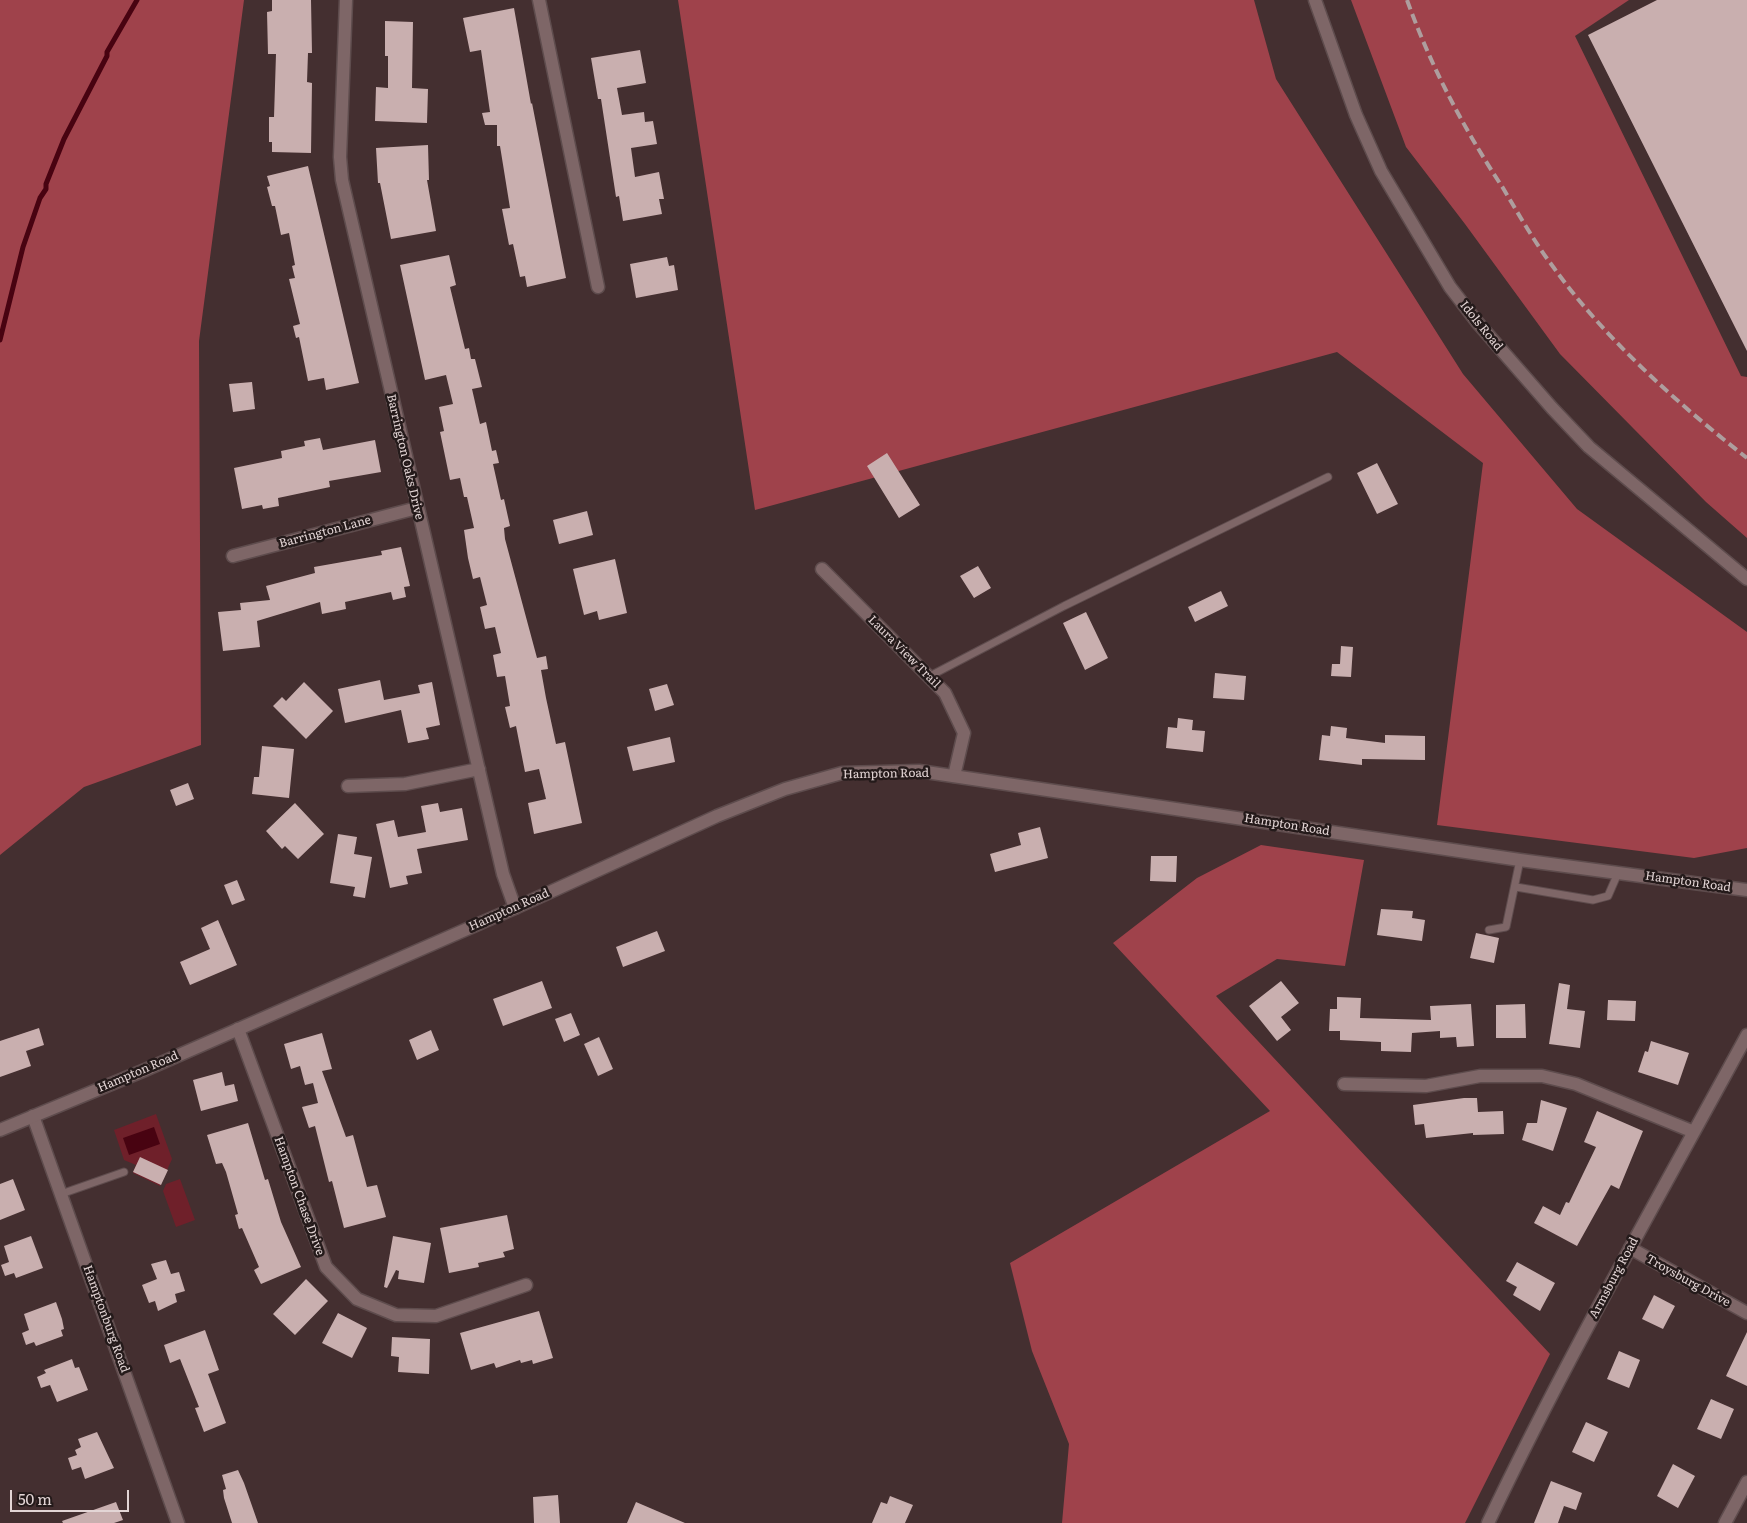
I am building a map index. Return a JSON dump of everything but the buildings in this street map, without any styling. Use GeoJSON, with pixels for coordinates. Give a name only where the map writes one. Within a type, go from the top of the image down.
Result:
{"type":"FeatureCollection","features":[{"type":"Feature","properties":{"kind":"street","name":"Barrington Oaks Drive"},"geometry":{"type":"LineString","coordinates":[[346,0],[340,157],[342,180],[503,874],[514,908]]}},
{"type":"Feature","properties":{"kind":"street"},"geometry":{"type":"LineString","coordinates":[[539,0],[598,287]]}},
{"type":"Feature","properties":{"kind":"street","name":"Idols Road"},"geometry":{"type":"LineString","coordinates":[[1315,0],[1356,115],[1381,170],[1450,287],[1471,315],[1552,408],[1589,447],[1747,579]]}},
{"type":"Feature","properties":{"kind":"street","name":"Barrington Lane"},"geometry":{"type":"LineString","coordinates":[[234,556],[417,508]]}},
{"type":"Feature","properties":{"kind":"street","name":"Laura View Trail"},"geometry":{"type":"LineString","coordinates":[[822,569],[945,693],[964,733],[954,776]]}},
{"type":"Feature","properties":{"kind":"street"},"geometry":{"type":"LineString","coordinates":[[348,786],[405,784],[479,769]]}},
{"type":"Feature","properties":{"kind":"street","name":"Hampton Road"},"geometry":{"type":"LineString","coordinates":[[0,1130],[145,1070],[514,908],[717,816],[785,789],[842,773],[919,771],[1520,860],[1747,890]]}},
{"type":"Feature","properties":{"kind":"street","name":"Hampton Chase Drive"},"geometry":{"type":"LineString","coordinates":[[238,1029],[326,1267],[356,1299],[396,1315],[436,1316],[526,1284]]}},
{"type":"Feature","properties":{"kind":"street","name":"Armsburg Road"},"geometry":{"type":"LineString","coordinates":[[1488,1523],[1519,1458],[1630,1248],[1747,1035]]}},
{"type":"Feature","properties":{"kind":"street"},"geometry":{"type":"LineString","coordinates":[[1344,1084],[1426,1086],[1480,1076],[1542,1076],[1576,1084],[1694,1132]]}},
{"type":"Feature","properties":{"kind":"street","name":"Hamptonburg Road"},"geometry":{"type":"LineString","coordinates":[[33,1116],[178,1523]]}},
{"type":"Feature","properties":{"kind":"street","name":"Troysburg Drive"},"geometry":{"type":"LineString","coordinates":[[1630,1248],[1747,1313]]}},
{"type":"Feature","properties":{"kind":"street"},"geometry":{"type":"LineString","coordinates":[[1725,1523],[1747,1482]]}},
{"type":"Feature","properties":{"kind":"lane"},"geometry":{"type":"LineString","coordinates":[[928,677],[1064,606],[1328,477]]}},
{"type":"Feature","properties":{"kind":"lane"},"geometry":{"type":"LineString","coordinates":[[1489,930],[1506,927],[1516,887],[1520,860]]}},
{"type":"Feature","properties":{"kind":"lane"},"geometry":{"type":"LineString","coordinates":[[1516,887],[1593,900],[1608,896],[1618,873]]}},
{"type":"Feature","properties":{"kind":"lane"},"geometry":{"type":"LineString","coordinates":[[61,1194],[124,1172]]}},
{"type":"Feature","properties":{"kind":"shaded area"},"geometry":{"type":"Polygon","coordinates":[[[0,0],[244,0],[199,341],[201,745],[84,787],[0,855],[0,0]]]}},
{"type":"Feature","properties":{"kind":"shaded area"},"geometry":{"type":"Polygon","coordinates":[[[678,0],[1254,0],[1276,79],[1463,374],[1577,509],[1747,632],[1747,848],[1694,858],[1437,825],[1483,463],[1337,352],[755,510],[678,0]]]}},
{"type":"Feature","properties":{"kind":"shaded area"},"geometry":{"type":"Polygon","coordinates":[[[1351,0],[1629,0],[1575,36],[1741,376],[1747,377],[1747,538],[1706,502],[1560,354],[1406,147],[1351,0]]]}},
{"type":"Feature","properties":{"kind":"shaded area"},"geometry":{"type":"Polygon","coordinates":[[[1261,845],[1364,860],[1345,966],[1277,959],[1216,996],[1550,1354],[1465,1523],[1062,1523],[1069,1444],[1032,1351],[1010,1263],[1270,1111],[1113,943],[1197,878],[1261,845]]]}},
{"type":"Feature","properties":{"kind":"shaded area"},"geometry":{"type":"Polygon","coordinates":[[[156,1114],[172,1159],[160,1186],[133,1173],[136,1165],[124,1160],[114,1130],[156,1114]]]}},
{"type":"Feature","properties":{"kind":"shaded area"},"geometry":{"type":"Polygon","coordinates":[[[154,1127],[160,1144],[129,1155],[123,1138],[154,1127]]]}},
{"type":"Feature","properties":{"kind":"shaded area"},"geometry":{"type":"Polygon","coordinates":[[[180,1179],[195,1220],[176,1227],[163,1191],[166,1184],[180,1179]]]}},
{"type":"Feature","properties":{"kind":"waterway"},"geometry":{"type":"LineString","coordinates":[[0,340],[23,247],[40,198],[46,189],[46,184],[64,139],[107,56],[107,52],[137,0]]}},
{"type":"Feature","properties":{"kind":"railway"},"geometry":{"type":"LineString","coordinates":[[1407,0],[1416,25],[1449,97],[1527,229],[1554,268],[1619,345],[1695,416],[1747,458]]}}]}
